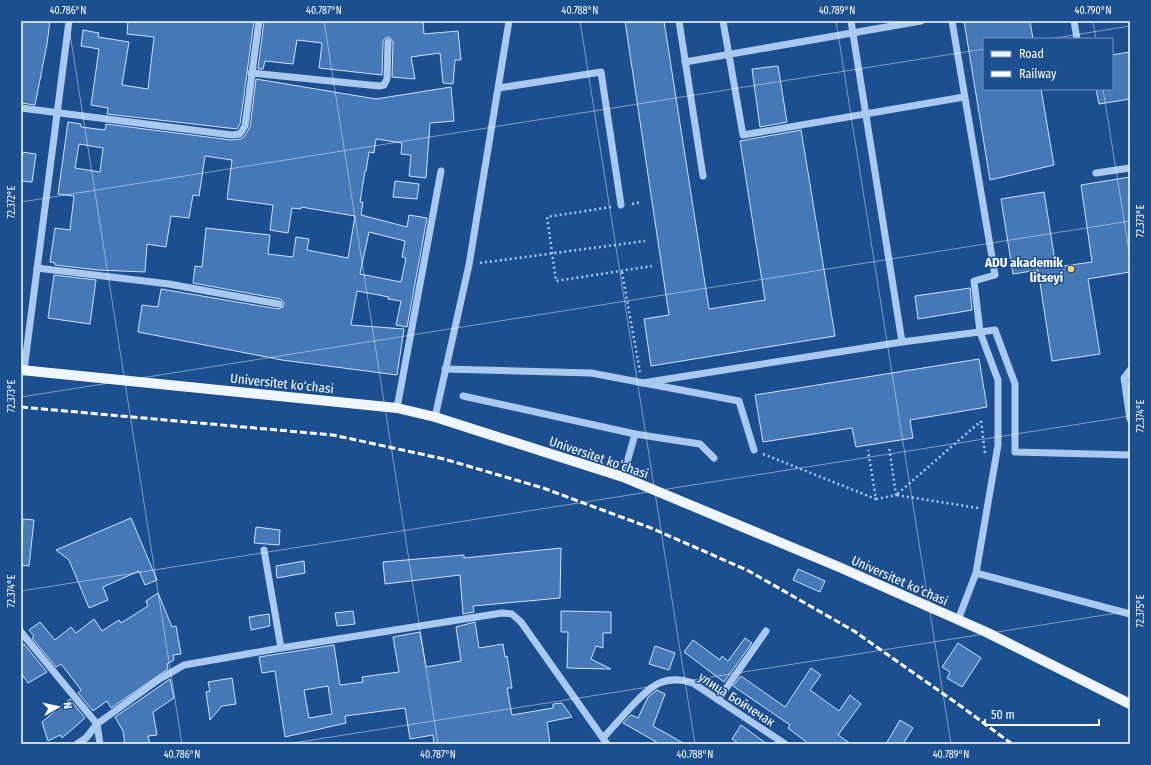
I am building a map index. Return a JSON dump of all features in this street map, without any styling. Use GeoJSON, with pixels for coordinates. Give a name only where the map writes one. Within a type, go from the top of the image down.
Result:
{"type":"FeatureCollection","features":[{"type":"Feature","properties":{"kind":"main road","name":"Universitet kо‘chasi"},"geometry":{"type":"LineString","coordinates":[[23,370],[396,408],[435,417],[623,477],[839,567],[958,620],[1130,704]]}},
{"type":"Feature","properties":{"kind":"street"},"geometry":{"type":"LineString","coordinates":[[23,370],[69,21]]}},
{"type":"Feature","properties":{"kind":"street"},"geometry":{"type":"LineString","coordinates":[[21,108],[56,114],[236,135],[243,130],[245,126],[259,21]]}},
{"type":"Feature","properties":{"kind":"street"},"geometry":{"type":"LineString","coordinates":[[435,417],[469,265],[509,21]]}},
{"type":"Feature","properties":{"kind":"street"},"geometry":{"type":"LineString","coordinates":[[679,21],[703,176]]}},
{"type":"Feature","properties":{"kind":"street"},"geometry":{"type":"LineString","coordinates":[[723,21],[743,136],[964,98]]}},
{"type":"Feature","properties":{"kind":"street"},"geometry":{"type":"LineString","coordinates":[[851,21],[902,342]]}},
{"type":"Feature","properties":{"kind":"street"},"geometry":{"type":"LineString","coordinates":[[685,62],[729,56],[920,21]]}},
{"type":"Feature","properties":{"kind":"street"},"geometry":{"type":"LineString","coordinates":[[952,21],[995,275],[974,281],[980,332],[998,380],[998,445],[976,573],[958,620]]}},
{"type":"Feature","properties":{"kind":"street"},"geometry":{"type":"LineString","coordinates":[[1074,21],[1076,38]]}},
{"type":"Feature","properties":{"kind":"street"},"geometry":{"type":"LineString","coordinates":[[251,73],[379,86],[384,85],[387,79],[388,42]]}},
{"type":"Feature","properties":{"kind":"street"},"geometry":{"type":"LineString","coordinates":[[498,88],[601,72],[621,205]]}},
{"type":"Feature","properties":{"kind":"street"},"geometry":{"type":"LineString","coordinates":[[1096,173],[1130,168]]}},
{"type":"Feature","properties":{"kind":"street"},"geometry":{"type":"LineString","coordinates":[[396,408],[441,171]]}},
{"type":"Feature","properties":{"kind":"street"},"geometry":{"type":"LineString","coordinates":[[37,268],[169,284],[279,304]]}},
{"type":"Feature","properties":{"kind":"street"},"geometry":{"type":"LineString","coordinates":[[642,383],[902,342],[995,330],[1015,384],[1015,452],[1130,455]]}},
{"type":"Feature","properties":{"kind":"street"},"geometry":{"type":"LineString","coordinates":[[445,368],[591,373],[739,401],[754,450]]}},
{"type":"Feature","properties":{"kind":"street"},"geometry":{"type":"LineString","coordinates":[[1130,370],[1124,378],[1130,419]]}},
{"type":"Feature","properties":{"kind":"street"},"geometry":{"type":"LineString","coordinates":[[463,396],[635,434],[700,444],[714,458]]}},
{"type":"Feature","properties":{"kind":"street"},"geometry":{"type":"LineString","coordinates":[[623,477],[635,434]]}},
{"type":"Feature","properties":{"kind":"street"},"geometry":{"type":"LineString","coordinates":[[264,550],[281,648]]}},
{"type":"Feature","properties":{"kind":"street"},"geometry":{"type":"LineString","coordinates":[[976,573],[1130,614]]}},
{"type":"Feature","properties":{"kind":"street"},"geometry":{"type":"LineString","coordinates":[[77,744],[86,738],[97,724],[158,680],[184,665],[502,613],[512,614],[521,622],[607,744]]}},
{"type":"Feature","properties":{"kind":"street"},"geometry":{"type":"LineString","coordinates":[[718,700],[766,631]]}},
{"type":"Feature","properties":{"kind":"street"},"geometry":{"type":"LineString","coordinates":[[21,632],[97,724],[100,744]]}},
{"type":"Feature","properties":{"kind":"street","name":"улица Бойчечак"},"geometry":{"type":"LineString","coordinates":[[603,738],[649,688],[660,682],[677,679],[693,683],[785,744]]}},
{"type":"Feature","properties":{"kind":"path"},"geometry":{"type":"LineString","coordinates":[[621,205],[547,216],[556,281],[622,272],[652,266]]}},
{"type":"Feature","properties":{"kind":"path"},"geometry":{"type":"LineString","coordinates":[[469,265],[552,252],[645,241]]}},
{"type":"Feature","properties":{"kind":"path"},"geometry":{"type":"LineString","coordinates":[[622,272],[642,383]]}},
{"type":"Feature","properties":{"kind":"path"},"geometry":{"type":"LineString","coordinates":[[896,495],[981,421]]}},
{"type":"Feature","properties":{"kind":"path"},"geometry":{"type":"LineString","coordinates":[[889,446],[896,495]]}},
{"type":"Feature","properties":{"kind":"path"},"geometry":{"type":"LineString","coordinates":[[754,450],[876,499],[896,495],[978,508]]}},
{"type":"Feature","properties":{"kind":"path"},"geometry":{"type":"LineString","coordinates":[[868,450],[876,499]]}},
{"type":"Feature","properties":{"kind":"building"},"geometry":{"type":"Polygon","coordinates":[[[21,21],[50,21],[35,105],[21,103],[21,21]]]}},
{"type":"Feature","properties":{"kind":"building"},"geometry":{"type":"Polygon","coordinates":[[[128,21],[254,21],[240,124],[237,129],[107,114],[108,108],[91,105],[99,49],[81,46],[83,30],[99,33],[98,37],[129,42],[122,85],[148,89],[154,37],[127,34],[128,21]]]}},
{"type":"Feature","properties":{"kind":"building"},"geometry":{"type":"Polygon","coordinates":[[[264,21],[423,21],[424,34],[458,31],[461,60],[455,60],[453,84],[443,83],[440,53],[411,57],[415,79],[392,77],[393,42],[389,37],[385,38],[383,41],[382,75],[319,68],[322,43],[297,40],[293,64],[265,61],[263,69],[258,69],[264,21]]]}},
{"type":"Feature","properties":{"kind":"building"},"geometry":{"type":"Polygon","coordinates":[[[625,21],[664,21],[709,309],[765,300],[740,141],[801,130],[835,336],[651,366],[644,319],[669,315],[625,21]]]}},
{"type":"Feature","properties":{"kind":"building"},"geometry":{"type":"Polygon","coordinates":[[[964,21],[1030,21],[1033,38],[983,38],[983,90],[1041,90],[1054,165],[990,180],[964,21]]]}},
{"type":"Feature","properties":{"kind":"building"},"geometry":{"type":"Polygon","coordinates":[[[1130,52],[1130,99],[1099,104],[1096,90],[1113,90],[1113,55],[1130,52]]]}},
{"type":"Feature","properties":{"kind":"building"},"geometry":{"type":"Polygon","coordinates":[[[778,66],[787,122],[760,127],[752,69],[778,66]]]}},
{"type":"Feature","properties":{"kind":"building"},"geometry":{"type":"Polygon","coordinates":[[[256,79],[376,99],[451,87],[454,121],[430,123],[426,178],[409,176],[411,155],[401,154],[402,143],[376,139],[374,153],[369,152],[365,171],[360,202],[363,202],[361,215],[407,227],[409,215],[427,218],[407,327],[396,325],[401,301],[388,299],[389,297],[357,291],[351,325],[404,329],[397,375],[282,360],[138,332],[142,305],[158,307],[161,289],[278,309],[283,307],[284,302],[280,299],[193,283],[195,266],[202,267],[206,228],[270,235],[268,254],[293,257],[296,237],[309,239],[307,250],[348,258],[355,216],[301,207],[301,209],[292,208],[288,233],[270,230],[273,205],[227,199],[232,160],[205,156],[199,196],[193,195],[189,218],[171,216],[166,247],[147,244],[145,272],[98,270],[55,265],[55,263],[50,262],[55,228],[70,230],[74,196],[58,194],[68,122],[81,124],[81,127],[105,130],[106,124],[231,140],[241,139],[244,137],[250,127],[256,79]],[[79,144],[75,168],[100,172],[103,148],[79,144]],[[369,232],[360,274],[401,282],[406,258],[402,257],[405,241],[369,232]]]}},
{"type":"Feature","properties":{"kind":"building"},"geometry":{"type":"Polygon","coordinates":[[[21,152],[36,154],[32,182],[21,181],[21,152]]]}},
{"type":"Feature","properties":{"kind":"building","name":"ADU akademik litseyi"},"geometry":{"type":"Polygon","coordinates":[[[1130,177],[1130,272],[1088,279],[1100,354],[1052,361],[1038,270],[1013,274],[1001,199],[1044,192],[1056,267],[1092,262],[1081,185],[1130,177]]]}},
{"type":"Feature","properties":{"kind":"building"},"geometry":{"type":"Polygon","coordinates":[[[395,181],[419,184],[417,199],[393,197],[395,181]]]}},
{"type":"Feature","properties":{"kind":"building"},"geometry":{"type":"Polygon","coordinates":[[[54,275],[96,280],[90,324],[48,318],[54,275]]]}},
{"type":"Feature","properties":{"kind":"building"},"geometry":{"type":"Polygon","coordinates":[[[970,288],[972,310],[918,319],[915,296],[970,288]]]}},
{"type":"Feature","properties":{"kind":"building"},"geometry":{"type":"Polygon","coordinates":[[[979,359],[987,407],[910,420],[913,438],[856,447],[852,428],[763,442],[755,395],[979,359]]]}},
{"type":"Feature","properties":{"kind":"building"},"geometry":{"type":"Polygon","coordinates":[[[131,518],[157,580],[145,585],[139,571],[103,587],[108,600],[89,608],[69,560],[56,550],[131,518]]]}},
{"type":"Feature","properties":{"kind":"building"},"geometry":{"type":"Polygon","coordinates":[[[23,519],[34,520],[29,566],[21,565],[23,519]]]}},
{"type":"Feature","properties":{"kind":"building"},"geometry":{"type":"Polygon","coordinates":[[[256,527],[280,530],[279,545],[254,543],[256,527]]]}},
{"type":"Feature","properties":{"kind":"building"},"geometry":{"type":"Polygon","coordinates":[[[561,548],[560,598],[473,606],[474,612],[463,614],[460,575],[385,584],[383,562],[464,555],[464,558],[561,548]]]}},
{"type":"Feature","properties":{"kind":"building"},"geometry":{"type":"Polygon","coordinates":[[[304,561],[305,573],[277,578],[276,566],[304,561]]]}},
{"type":"Feature","properties":{"kind":"building"},"geometry":{"type":"Polygon","coordinates":[[[798,569],[825,581],[820,592],[793,580],[798,569]]]}},
{"type":"Feature","properties":{"kind":"building"},"geometry":{"type":"Polygon","coordinates":[[[158,593],[172,627],[176,626],[181,654],[173,655],[174,660],[167,664],[168,669],[111,708],[107,701],[93,711],[78,693],[81,690],[61,664],[56,667],[32,638],[34,636],[29,630],[40,622],[55,640],[71,627],[76,633],[94,619],[102,631],[119,620],[121,623],[148,606],[146,601],[158,593]]]}},
{"type":"Feature","properties":{"kind":"building"},"geometry":{"type":"Polygon","coordinates":[[[353,611],[355,624],[337,626],[335,613],[353,611]]]}},
{"type":"Feature","properties":{"kind":"building"},"geometry":{"type":"Polygon","coordinates":[[[561,611],[611,612],[611,633],[603,633],[603,648],[596,646],[591,659],[611,669],[567,668],[568,632],[561,632],[561,611]]]}},
{"type":"Feature","properties":{"kind":"building"},"geometry":{"type":"Polygon","coordinates":[[[269,614],[270,626],[251,630],[249,617],[269,614]]]}},
{"type":"Feature","properties":{"kind":"building"},"geometry":{"type":"Polygon","coordinates":[[[475,622],[479,648],[503,644],[505,657],[507,656],[512,688],[507,688],[512,715],[553,708],[553,704],[562,703],[572,717],[547,722],[550,744],[434,744],[433,735],[410,739],[405,708],[345,716],[346,723],[285,737],[275,671],[262,673],[259,657],[334,645],[340,685],[363,682],[362,677],[399,672],[393,637],[420,632],[426,667],[461,661],[456,627],[475,622]],[[328,686],[304,690],[309,718],[332,714],[328,686]]]}},
{"type":"Feature","properties":{"kind":"building"},"geometry":{"type":"Polygon","coordinates":[[[745,638],[752,643],[724,682],[684,652],[693,640],[720,660],[722,656],[728,661],[745,638]]]}},
{"type":"Feature","properties":{"kind":"building"},"geometry":{"type":"Polygon","coordinates":[[[958,643],[981,658],[962,687],[947,678],[950,672],[942,667],[958,643]]]}},
{"type":"Feature","properties":{"kind":"building"},"geometry":{"type":"Polygon","coordinates":[[[24,644],[47,672],[28,683],[21,673],[21,646],[24,644]]]}},
{"type":"Feature","properties":{"kind":"building"},"geometry":{"type":"Polygon","coordinates":[[[655,646],[675,653],[669,670],[649,664],[655,646]]]}},
{"type":"Feature","properties":{"kind":"building"},"geometry":{"type":"Polygon","coordinates":[[[811,668],[821,675],[810,690],[839,711],[850,695],[861,704],[838,735],[851,744],[809,744],[788,728],[790,725],[733,686],[741,676],[785,707],[811,668]]]}},
{"type":"Feature","properties":{"kind":"building"},"geometry":{"type":"Polygon","coordinates":[[[232,678],[236,704],[222,706],[210,720],[206,692],[210,691],[208,682],[232,678]]]}},
{"type":"Feature","properties":{"kind":"building"},"geometry":{"type":"Polygon","coordinates":[[[170,679],[174,698],[153,712],[157,735],[148,736],[150,744],[125,744],[123,731],[115,717],[170,679]]]}},
{"type":"Feature","properties":{"kind":"building"},"geometry":{"type":"Polygon","coordinates":[[[657,690],[665,694],[653,726],[685,744],[660,744],[623,723],[631,715],[638,718],[648,697],[657,690]]]}},
{"type":"Feature","properties":{"kind":"building"},"geometry":{"type":"Polygon","coordinates":[[[70,699],[85,718],[62,738],[60,735],[48,741],[42,722],[70,699]]]}},
{"type":"Feature","properties":{"kind":"building"},"geometry":{"type":"Polygon","coordinates":[[[900,720],[913,728],[903,744],[886,744],[900,720]]]}},
{"type":"Feature","properties":{"kind":"building"},"geometry":{"type":"Polygon","coordinates":[[[741,725],[767,744],[740,744],[732,739],[741,725]]]}},
{"type":"Feature","properties":{"kind":"railway"},"geometry":{"type":"LineString","coordinates":[[21,407],[333,435],[444,459],[543,488],[651,528],[747,570],[854,631],[1012,744]]}},
{"type":"Feature","properties":{"kind":"place","name":"ADU akademik litseyi"},"geometry":{"type":"Point","coordinates":[1071,269]}}]}
